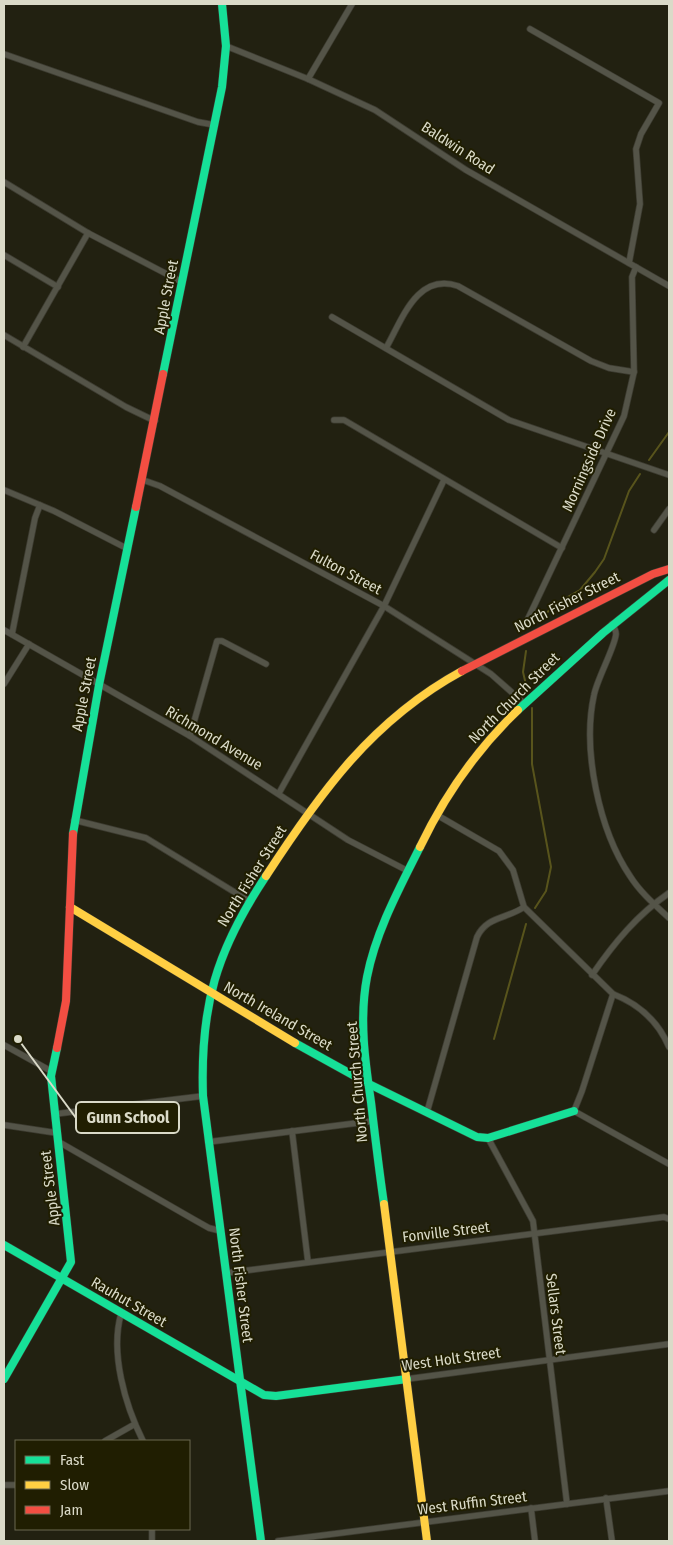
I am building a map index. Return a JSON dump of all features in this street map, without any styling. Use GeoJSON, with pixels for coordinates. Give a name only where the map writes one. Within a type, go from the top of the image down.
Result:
{"type":"FeatureCollection","features":[{"type":"Feature","properties":{"kind":"main road","name":"Apple Street"},"geometry":{"type":"LineString","coordinates":[[4,1379],[68,1268],[71,1255],[51,1071],[66,1001],[74,820],[99,685],[143,480],[222,87],[226,46],[222,4]]}},
{"type":"Feature","properties":{"kind":"main road","name":"North Fisher Street"},"geometry":{"type":"LineString","coordinates":[[261,1541],[202,1096],[202,1047],[210,992],[226,944],[249,901],[308,812],[342,766],[379,728],[422,695],[475,664],[652,574],[669,569]]}},
{"type":"Feature","properties":{"kind":"main road","name":"North Church Street"},"geometry":{"type":"LineString","coordinates":[[427,1541],[392,1252],[369,1084],[364,1030],[367,978],[378,939],[408,871],[436,815],[469,763],[525,704],[612,624],[669,580]]}},
{"type":"Feature","properties":{"kind":"main road","name":"North Ireland Street"},"geometry":{"type":"LineString","coordinates":[[70,907],[210,992],[369,1084],[477,1137],[488,1138]]}},
{"type":"Feature","properties":{"kind":"main road"},"geometry":{"type":"LineString","coordinates":[[488,1138],[574,1111]]}},
{"type":"Feature","properties":{"kind":"main road","name":"Rauhut Street"},"geometry":{"type":"LineString","coordinates":[[4,1244],[240,1382]]}},
{"type":"Feature","properties":{"kind":"main road","name":"West Holt Street"},"geometry":{"type":"LineString","coordinates":[[240,1382],[264,1395],[276,1396],[407,1379]]}},
{"type":"Feature","properties":{"kind":"street"},"geometry":{"type":"LineString","coordinates":[[308,79],[352,4]]}},
{"type":"Feature","properties":{"kind":"street"},"geometry":{"type":"LineString","coordinates":[[530,30],[659,103],[641,134],[636,149],[640,204],[628,263]]}},
{"type":"Feature","properties":{"kind":"street","name":"Baldwin Road"},"geometry":{"type":"LineString","coordinates":[[226,46],[308,79],[382,114],[466,170],[669,286]]}},
{"type":"Feature","properties":{"kind":"street"},"geometry":{"type":"LineString","coordinates":[[4,54],[198,122],[215,125]]}},
{"type":"Feature","properties":{"kind":"street"},"geometry":{"type":"LineString","coordinates":[[4,182],[88,233],[182,282]]}},
{"type":"Feature","properties":{"kind":"street"},"geometry":{"type":"LineString","coordinates":[[23,347],[88,233]]}},
{"type":"Feature","properties":{"kind":"street"},"geometry":{"type":"LineString","coordinates":[[4,255],[58,287]]}},
{"type":"Feature","properties":{"kind":"street","name":"Morningside Drive"},"geometry":{"type":"LineString","coordinates":[[525,625],[608,454],[624,416],[634,372],[632,277],[636,267]]}},
{"type":"Feature","properties":{"kind":"street"},"geometry":{"type":"LineString","coordinates":[[386,348],[419,293],[431,285],[444,283],[458,286],[591,361],[609,368],[634,372]]}},
{"type":"Feature","properties":{"kind":"street"},"geometry":{"type":"LineString","coordinates":[[332,317],[509,420],[669,475]]}},
{"type":"Feature","properties":{"kind":"street"},"geometry":{"type":"LineString","coordinates":[[4,336],[126,407],[155,421]]}},
{"type":"Feature","properties":{"kind":"street"},"geometry":{"type":"LineString","coordinates":[[334,420],[344,420],[562,548]]}},
{"type":"Feature","properties":{"kind":"street","name":"Fulton Street"},"geometry":{"type":"LineString","coordinates":[[143,480],[160,486],[384,606],[500,680],[525,704]]}},
{"type":"Feature","properties":{"kind":"street"},"geometry":{"type":"LineString","coordinates":[[279,793],[384,606],[444,480]]}},
{"type":"Feature","properties":{"kind":"street"},"geometry":{"type":"LineString","coordinates":[[4,490],[40,505],[128,549]]}},
{"type":"Feature","properties":{"kind":"street"},"geometry":{"type":"LineString","coordinates":[[12,634],[35,518],[40,505]]}},
{"type":"Feature","properties":{"kind":"street"},"geometry":{"type":"LineString","coordinates":[[654,530],[669,509]]}},
{"type":"Feature","properties":{"kind":"street"},"geometry":{"type":"LineString","coordinates":[[612,624],[615,630],[615,638],[596,685],[592,702],[590,752],[601,806],[616,852],[630,878],[653,904],[669,918]]}},
{"type":"Feature","properties":{"kind":"street","name":"Richmond Avenue"},"geometry":{"type":"LineString","coordinates":[[4,630],[190,736],[348,840],[408,871]]}},
{"type":"Feature","properties":{"kind":"street"},"geometry":{"type":"LineString","coordinates":[[190,736],[216,643],[222,640],[266,664]]}},
{"type":"Feature","properties":{"kind":"street"},"geometry":{"type":"LineString","coordinates":[[4,684],[28,644]]}},
{"type":"Feature","properties":{"kind":"street"},"geometry":{"type":"LineString","coordinates":[[436,815],[484,840],[499,851],[513,870],[524,907],[613,994],[631,1002],[650,1017],[662,1032],[669,1047]]}},
{"type":"Feature","properties":{"kind":"street"},"geometry":{"type":"LineString","coordinates":[[74,820],[146,838],[249,901]]}},
{"type":"Feature","properties":{"kind":"street"},"geometry":{"type":"LineString","coordinates":[[592,975],[627,929],[653,904],[669,893]]}},
{"type":"Feature","properties":{"kind":"street"},"geometry":{"type":"LineString","coordinates":[[427,1112],[479,932],[493,919],[514,913],[524,907]]}},
{"type":"Feature","properties":{"kind":"street"},"geometry":{"type":"LineString","coordinates":[[613,994],[574,1111],[669,1164]]}},
{"type":"Feature","properties":{"kind":"street"},"geometry":{"type":"LineString","coordinates":[[4,1045],[51,1071]]}},
{"type":"Feature","properties":{"kind":"street"},"geometry":{"type":"LineString","coordinates":[[55,1114],[202,1096]]}},
{"type":"Feature","properties":{"kind":"street"},"geometry":{"type":"LineString","coordinates":[[208,1142],[373,1121]]}},
{"type":"Feature","properties":{"kind":"street"},"geometry":{"type":"LineString","coordinates":[[4,1125],[58,1138],[193,1219],[209,1228],[220,1231]]}},
{"type":"Feature","properties":{"kind":"street"},"geometry":{"type":"LineString","coordinates":[[292,1131],[308,1262]]}},
{"type":"Feature","properties":{"kind":"street","name":"Sellars Street"},"geometry":{"type":"LineString","coordinates":[[488,1138],[532,1219],[567,1504]]}},
{"type":"Feature","properties":{"kind":"street","name":"Fonville Street"},"geometry":{"type":"LineString","coordinates":[[226,1273],[664,1217],[669,1219]]}},
{"type":"Feature","properties":{"kind":"street"},"geometry":{"type":"LineString","coordinates":[[121,1314],[117,1331],[117,1355],[135,1424],[142,1440]]}},
{"type":"Feature","properties":{"kind":"street","name":"West Holt Street"},"geometry":{"type":"LineString","coordinates":[[407,1379],[669,1344]]}},
{"type":"Feature","properties":{"kind":"street"},"geometry":{"type":"LineString","coordinates":[[107,1440],[135,1424]]}},
{"type":"Feature","properties":{"kind":"street","name":"West Ruffin Street"},"geometry":{"type":"LineString","coordinates":[[278,1541],[669,1491]]}},
{"type":"Feature","properties":{"kind":"street"},"geometry":{"type":"LineString","coordinates":[[606,1498],[612,1541]]}},
{"type":"Feature","properties":{"kind":"street"},"geometry":{"type":"LineString","coordinates":[[531,1508],[535,1541]]}},
{"type":"Feature","properties":{"kind":"waterway"},"geometry":{"type":"LineString","coordinates":[[669,243],[669,260]]}},
{"type":"Feature","properties":{"kind":"waterway"},"geometry":{"type":"LineString","coordinates":[[649,460],[669,432]]}},
{"type":"Feature","properties":{"kind":"waterway"},"geometry":{"type":"LineString","coordinates":[[542,618],[555,604],[580,590],[604,559],[629,491],[640,474]]}},
{"type":"Feature","properties":{"kind":"waterway"},"geometry":{"type":"LineString","coordinates":[[526,651],[523,672],[527,689]]}},
{"type":"Feature","properties":{"kind":"waterway"},"geometry":{"type":"LineString","coordinates":[[532,708],[532,764],[551,867],[546,891],[535,908]]}},
{"type":"Feature","properties":{"kind":"waterway"},"geometry":{"type":"LineString","coordinates":[[494,1039],[526,924]]}},
{"type":"Feature","properties":{"kind":"traffic: fast"},"geometry":{"type":"LineString","coordinates":[[163,374],[222,87],[226,46],[222,4]]}},
{"type":"Feature","properties":{"kind":"traffic: fast"},"geometry":{"type":"LineString","coordinates":[[73,834],[99,685],[136,507]]}},
{"type":"Feature","properties":{"kind":"traffic: fast"},"geometry":{"type":"LineString","coordinates":[[518,710],[603,633],[669,580]]}},
{"type":"Feature","properties":{"kind":"traffic: fast"},"geometry":{"type":"LineString","coordinates":[[384,1204],[365,1056],[363,1008],[367,977],[376,943],[396,894],[420,847]]}},
{"type":"Feature","properties":{"kind":"traffic: fast"},"geometry":{"type":"LineString","coordinates":[[261,1541],[203,1096],[203,1064],[208,1007],[223,955],[249,903],[266,876]]}},
{"type":"Feature","properties":{"kind":"traffic: fast"},"geometry":{"type":"LineString","coordinates":[[295,1043],[369,1084],[477,1137],[488,1138],[574,1111]]}},
{"type":"Feature","properties":{"kind":"traffic: fast"},"geometry":{"type":"LineString","coordinates":[[4,1379],[71,1262],[51,1076],[57,1048]]}},
{"type":"Feature","properties":{"kind":"traffic: fast"},"geometry":{"type":"LineString","coordinates":[[4,1245],[264,1395],[276,1396],[407,1379]]}},
{"type":"Feature","properties":{"kind":"traffic: slow"},"geometry":{"type":"LineString","coordinates":[[266,876],[307,816],[350,761],[401,712],[430,690],[462,671]]}},
{"type":"Feature","properties":{"kind":"traffic: slow"},"geometry":{"type":"LineString","coordinates":[[420,847],[440,809],[475,757],[518,710]]}},
{"type":"Feature","properties":{"kind":"traffic: slow"},"geometry":{"type":"LineString","coordinates":[[70,907],[295,1043]]}},
{"type":"Feature","properties":{"kind":"traffic: slow"},"geometry":{"type":"LineString","coordinates":[[384,1204],[427,1541]]}},
{"type":"Feature","properties":{"kind":"traffic: jam"},"geometry":{"type":"LineString","coordinates":[[136,507],[163,374]]}},
{"type":"Feature","properties":{"kind":"traffic: jam"},"geometry":{"type":"LineString","coordinates":[[462,671],[653,574],[669,569]]}},
{"type":"Feature","properties":{"kind":"traffic: jam"},"geometry":{"type":"LineString","coordinates":[[57,1048],[66,1001],[73,834]]}},
{"type":"Feature","properties":{"kind":"place","name":"Gunn School"},"geometry":{"type":"Point","coordinates":[18,1039]}}]}
